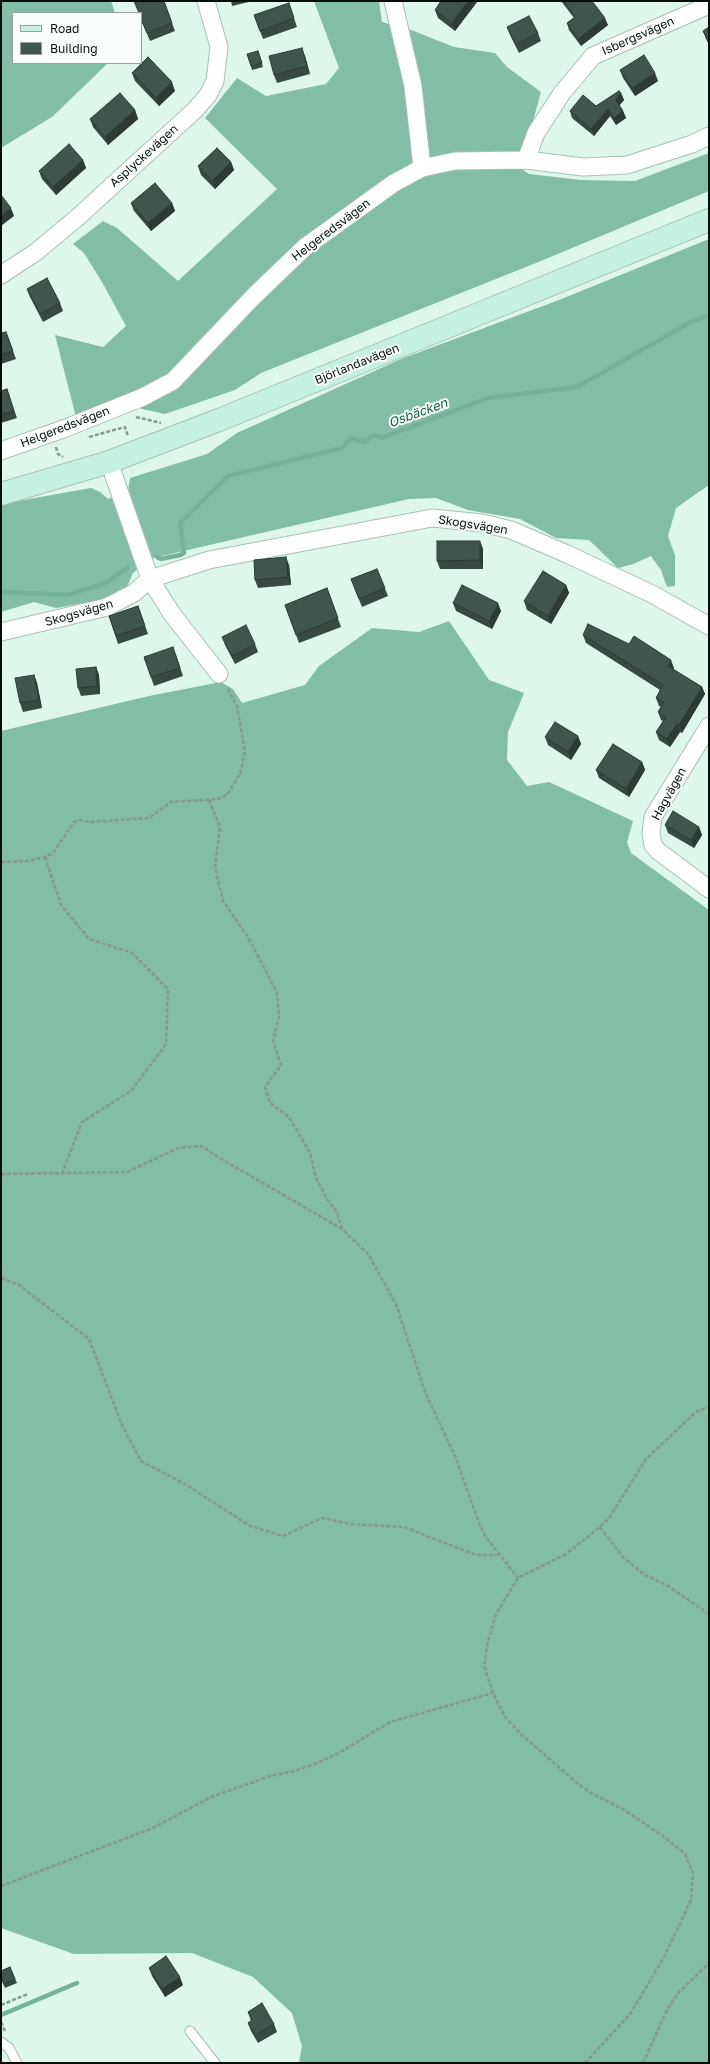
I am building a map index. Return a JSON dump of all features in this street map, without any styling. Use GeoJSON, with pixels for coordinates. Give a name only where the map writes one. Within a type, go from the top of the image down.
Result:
{"type":"FeatureCollection","features":[{"type":"Feature","properties":{"kind":"street","name":"Asplyckevägen"},"geometry":{"type":"LineString","coordinates":[[1,275],[36,252],[78,217],[195,110],[208,95],[215,81],[219,47],[206,1]]}},
{"type":"Feature","properties":{"kind":"street"},"geometry":{"type":"LineString","coordinates":[[393,1],[413,86],[422,168]]}},
{"type":"Feature","properties":{"kind":"street","name":"Isbergsvägen"},"geometry":{"type":"LineString","coordinates":[[526,160],[536,133],[562,92],[593,56],[709,5]]}},
{"type":"Feature","properties":{"kind":"street","name":"Helgeredsvägen"},"geometry":{"type":"LineString","coordinates":[[1,451],[66,428],[143,397],[173,381],[252,296],[305,247],[394,183],[422,168],[455,161],[526,160],[583,167],[627,165],[686,147],[709,136]]}},
{"type":"Feature","properties":{"kind":"street","name":"Björlandavägen"},"geometry":{"type":"LineString","coordinates":[[1,494],[109,462],[276,397],[709,220]]}},
{"type":"Feature","properties":{"kind":"street"},"geometry":{"type":"LineString","coordinates":[[109,462],[150,579],[172,614],[220,674]]}},
{"type":"Feature","properties":{"kind":"street","name":"Skogsvägen"},"geometry":{"type":"LineString","coordinates":[[1,632],[108,607],[134,593],[150,579],[209,560],[418,519],[443,519],[498,526],[540,542],[652,594],[709,626]]}},
{"type":"Feature","properties":{"kind":"street","name":"Hagvägen"},"geometry":{"type":"LineString","coordinates":[[709,726],[653,817],[651,833],[653,845],[658,851],[709,889]]}},
{"type":"Feature","properties":{"kind":"lane"},"geometry":{"type":"LineString","coordinates":[[190,2031],[215,2063]]}},
{"type":"Feature","properties":{"kind":"lane"},"geometry":{"type":"LineString","coordinates":[[1,2042],[9,2048],[17,2063]]}},
{"type":"Feature","properties":{"kind":"path"},"geometry":{"type":"LineString","coordinates":[[87,438],[125,427],[129,440]]}},
{"type":"Feature","properties":{"kind":"path"},"geometry":{"type":"LineString","coordinates":[[1,862],[27,861],[45,857],[53,853],[74,822],[80,820],[90,822],[149,818],[171,802],[218,799],[227,795],[240,774],[245,751],[237,706],[220,674]]}},
{"type":"Feature","properties":{"kind":"path"},"geometry":{"type":"LineString","coordinates":[[209,800],[220,827],[215,867],[223,901],[248,937],[276,993],[279,1017],[273,1042],[281,1065],[265,1087],[270,1103],[289,1117],[310,1153],[316,1178],[327,1199],[337,1212],[342,1230]]}},
{"type":"Feature","properties":{"kind":"path"},"geometry":{"type":"LineString","coordinates":[[45,857],[61,905],[89,939],[132,953],[168,989],[166,1044],[131,1091],[82,1122],[62,1173]]}},
{"type":"Feature","properties":{"kind":"path"},"geometry":{"type":"LineString","coordinates":[[1,1174],[127,1172],[178,1148],[202,1146],[218,1158],[342,1230],[368,1254],[396,1304],[425,1392],[455,1456],[485,1536],[518,1578]]}},
{"type":"Feature","properties":{"kind":"path"},"geometry":{"type":"LineString","coordinates":[[1,1278],[19,1285],[89,1339],[122,1426],[141,1461],[186,1484],[250,1526],[283,1536],[322,1518],[351,1524],[404,1527],[476,1555],[500,1555]]}},
{"type":"Feature","properties":{"kind":"path"},"geometry":{"type":"LineString","coordinates":[[585,2063],[630,2014],[665,1955],[691,1900],[693,1873],[685,1854],[623,1809],[591,1793],[577,1783],[523,1736],[505,1717],[493,1693],[484,1666],[488,1641],[496,1614],[518,1578],[566,1554],[600,1527],[609,1518],[646,1459],[696,1412],[709,1407]]}},
{"type":"Feature","properties":{"kind":"path"},"geometry":{"type":"LineString","coordinates":[[600,1527],[623,1557],[645,1575],[668,1586],[709,1614]]}},
{"type":"Feature","properties":{"kind":"path"},"geometry":{"type":"LineString","coordinates":[[1,1886],[153,1828],[211,1797],[270,1776],[295,1771],[317,1763],[339,1753],[390,1722],[493,1693]]}},
{"type":"Feature","properties":{"kind":"path"},"geometry":{"type":"LineString","coordinates":[[643,2063],[656,2031],[678,1992],[709,1963]]}},
{"type":"Feature","properties":{"kind":"path"},"geometry":{"type":"LineString","coordinates":[[1,2005],[28,1994]]}},
{"type":"Feature","properties":{"kind":"green space"},"geometry":{"type":"Polygon","coordinates":[[[1,1],[111,1],[115,12],[12,12],[12,64],[107,64],[52,117],[1,148],[1,1]]]}},
{"type":"Feature","properties":{"kind":"green space"},"geometry":{"type":"Polygon","coordinates":[[[314,1],[379,1],[382,22],[414,31],[454,47],[495,53],[507,67],[541,92],[520,168],[529,174],[581,180],[635,181],[709,153],[709,191],[541,261],[261,373],[235,390],[165,414],[142,409],[124,401],[77,421],[55,335],[103,347],[126,326],[84,253],[73,244],[103,221],[117,228],[178,281],[277,189],[205,118],[237,78],[266,96],[326,84],[339,68],[314,1]]]}},
{"type":"Feature","properties":{"kind":"green space"},"geometry":{"type":"Polygon","coordinates":[[[709,239],[709,485],[676,508],[668,536],[675,555],[675,586],[667,587],[661,570],[651,556],[633,564],[618,568],[589,540],[556,538],[520,519],[468,510],[436,498],[409,499],[153,558],[133,573],[127,587],[101,600],[56,608],[34,602],[1,612],[1,504],[91,488],[100,492],[108,499],[128,492],[130,478],[207,454],[237,433],[401,359],[559,300],[709,239]]]}},
{"type":"Feature","properties":{"kind":"green space"},"geometry":{"type":"Polygon","coordinates":[[[449,621],[489,680],[524,693],[508,732],[507,760],[527,786],[549,782],[633,821],[627,842],[631,853],[709,910],[709,2063],[299,2063],[302,2046],[292,2013],[253,1977],[192,1953],[74,1954],[1,1928],[1,731],[149,696],[221,682],[233,689],[242,703],[305,685],[319,666],[372,628],[419,632],[449,621]]]}},
{"type":"Feature","properties":{"kind":"building"},"geometry":{"type":"Polygon","coordinates":[[[134,1],[164,1],[172,23],[147,33],[142,21],[142,12],[139,12],[134,1]]]}},
{"type":"Feature","properties":{"kind":"building"},"geometry":{"type":"Polygon","coordinates":[[[441,1],[468,1],[452,23],[435,10],[441,1]]]}},
{"type":"Feature","properties":{"kind":"building"},"geometry":{"type":"Polygon","coordinates":[[[564,1],[592,1],[605,18],[578,39],[567,23],[575,17],[564,1]]]}},
{"type":"Feature","properties":{"kind":"building"},"geometry":{"type":"Polygon","coordinates":[[[289,3],[294,18],[260,31],[254,15],[289,3]]]}},
{"type":"Feature","properties":{"kind":"building"},"geometry":{"type":"Polygon","coordinates":[[[529,16],[538,33],[516,45],[507,27],[529,16]]]}},
{"type":"Feature","properties":{"kind":"building"},"geometry":{"type":"Polygon","coordinates":[[[709,27],[709,42],[703,31],[709,27]]]}},
{"type":"Feature","properties":{"kind":"building"},"geometry":{"type":"Polygon","coordinates":[[[302,48],[307,66],[274,75],[269,56],[302,48]]]}},
{"type":"Feature","properties":{"kind":"building"},"geometry":{"type":"Polygon","coordinates":[[[258,51],[262,63],[251,66],[247,54],[258,51]]]}},
{"type":"Feature","properties":{"kind":"building"},"geometry":{"type":"Polygon","coordinates":[[[644,55],[655,73],[632,88],[620,70],[644,55]]]}},
{"type":"Feature","properties":{"kind":"building"},"geometry":{"type":"Polygon","coordinates":[[[148,57],[172,82],[156,98],[132,73],[148,57]]]}},
{"type":"Feature","properties":{"kind":"building"},"geometry":{"type":"Polygon","coordinates":[[[619,91],[621,93],[616,100],[623,111],[614,118],[608,109],[591,129],[570,111],[583,95],[596,106],[619,91]]]}},
{"type":"Feature","properties":{"kind":"building"},"geometry":{"type":"Polygon","coordinates":[[[120,93],[135,110],[105,137],[90,119],[120,93]]]}},
{"type":"Feature","properties":{"kind":"building"},"geometry":{"type":"Polygon","coordinates":[[[69,144],[83,160],[53,187],[39,171],[69,144]]]}},
{"type":"Feature","properties":{"kind":"building"},"geometry":{"type":"Polygon","coordinates":[[[217,148],[231,162],[212,181],[198,166],[217,148]]]}},
{"type":"Feature","properties":{"kind":"building"},"geometry":{"type":"Polygon","coordinates":[[[155,183],[172,203],[148,223],[131,203],[155,183]]]}},
{"type":"Feature","properties":{"kind":"building"},"geometry":{"type":"Polygon","coordinates":[[[1,195],[11,208],[1,216],[1,195]]]}},
{"type":"Feature","properties":{"kind":"building"},"geometry":{"type":"Polygon","coordinates":[[[47,278],[60,303],[40,314],[27,289],[47,278]]]}},
{"type":"Feature","properties":{"kind":"building"},"geometry":{"type":"Polygon","coordinates":[[[6,332],[13,351],[1,355],[1,333],[6,332]]]}},
{"type":"Feature","properties":{"kind":"building"},"geometry":{"type":"Polygon","coordinates":[[[7,389],[14,411],[1,415],[1,391],[7,389]]]}},
{"type":"Feature","properties":{"kind":"building"},"geometry":{"type":"Polygon","coordinates":[[[437,541],[480,541],[480,560],[437,561],[437,541]]]}},
{"type":"Feature","properties":{"kind":"building"},"geometry":{"type":"Polygon","coordinates":[[[286,557],[288,577],[255,580],[254,560],[286,557]]]}},
{"type":"Feature","properties":{"kind":"building"},"geometry":{"type":"Polygon","coordinates":[[[377,569],[385,588],[359,599],[351,579],[377,569]]]}},
{"type":"Feature","properties":{"kind":"building"},"geometry":{"type":"Polygon","coordinates":[[[543,571],[566,585],[548,616],[524,601],[543,571]]]}},
{"type":"Feature","properties":{"kind":"building"},"geometry":{"type":"Polygon","coordinates":[[[462,585],[498,603],[489,621],[453,603],[462,585]]]}},
{"type":"Feature","properties":{"kind":"building"},"geometry":{"type":"Polygon","coordinates":[[[327,588],[338,618],[296,635],[285,605],[327,588]]]}},
{"type":"Feature","properties":{"kind":"building"},"geometry":{"type":"Polygon","coordinates":[[[138,606],[145,626],[116,636],[109,616],[138,606]]]}},
{"type":"Feature","properties":{"kind":"building"},"geometry":{"type":"Polygon","coordinates":[[[588,624],[629,644],[634,636],[671,660],[668,666],[702,687],[679,725],[677,724],[667,739],[656,732],[666,717],[658,712],[664,702],[656,698],[663,685],[583,635],[588,624]]]}},
{"type":"Feature","properties":{"kind":"building"},"geometry":{"type":"Polygon","coordinates":[[[246,625],[255,644],[232,656],[222,637],[246,625]]]}},
{"type":"Feature","properties":{"kind":"building"},"geometry":{"type":"Polygon","coordinates":[[[173,647],[180,668],[151,677],[144,657],[173,647]]]}},
{"type":"Feature","properties":{"kind":"building"},"geometry":{"type":"Polygon","coordinates":[[[96,667],[97,686],[78,688],[76,669],[96,667]]]}},
{"type":"Feature","properties":{"kind":"building"},"geometry":{"type":"Polygon","coordinates":[[[34,675],[39,700],[20,703],[15,678],[34,675]]]}},
{"type":"Feature","properties":{"kind":"building"},"geometry":{"type":"Polygon","coordinates":[[[555,722],[578,736],[568,752],[545,737],[555,722]]]}},
{"type":"Feature","properties":{"kind":"building"},"geometry":{"type":"Polygon","coordinates":[[[613,744],[642,762],[626,789],[596,770],[613,744]]]}},
{"type":"Feature","properties":{"kind":"building"},"geometry":{"type":"Polygon","coordinates":[[[673,811],[699,827],[691,840],[665,825],[673,811]]]}},
{"type":"Feature","properties":{"kind":"building"},"geometry":{"type":"Polygon","coordinates":[[[166,1956],[180,1977],[162,1989],[149,1968],[166,1956]]]}},
{"type":"Feature","properties":{"kind":"building"},"geometry":{"type":"Polygon","coordinates":[[[10,1967],[15,1979],[4,1984],[1,1978],[1,1971],[10,1967]]]}},
{"type":"Feature","properties":{"kind":"building"},"geometry":{"type":"Polygon","coordinates":[[[262,2003],[274,2024],[255,2035],[248,2023],[252,2020],[248,2012],[262,2003]]]}},
{"type":"Feature","properties":{"kind":"waterway","name":"Osbäcken"},"geometry":{"type":"LineString","coordinates":[[157,557],[161,559],[184,553],[180,523],[228,476],[342,448],[351,438],[364,442],[374,435],[382,438],[488,398],[577,387],[689,323],[709,315]]}},
{"type":"Feature","properties":{"kind":"waterway","name":"Osbäcken"},"geometry":{"type":"LineString","coordinates":[[1,592],[68,595],[106,583],[127,568]]}},
{"type":"Feature","properties":{"kind":"waterway"},"geometry":{"type":"LineString","coordinates":[[1,2015],[77,1983]]}}]}
